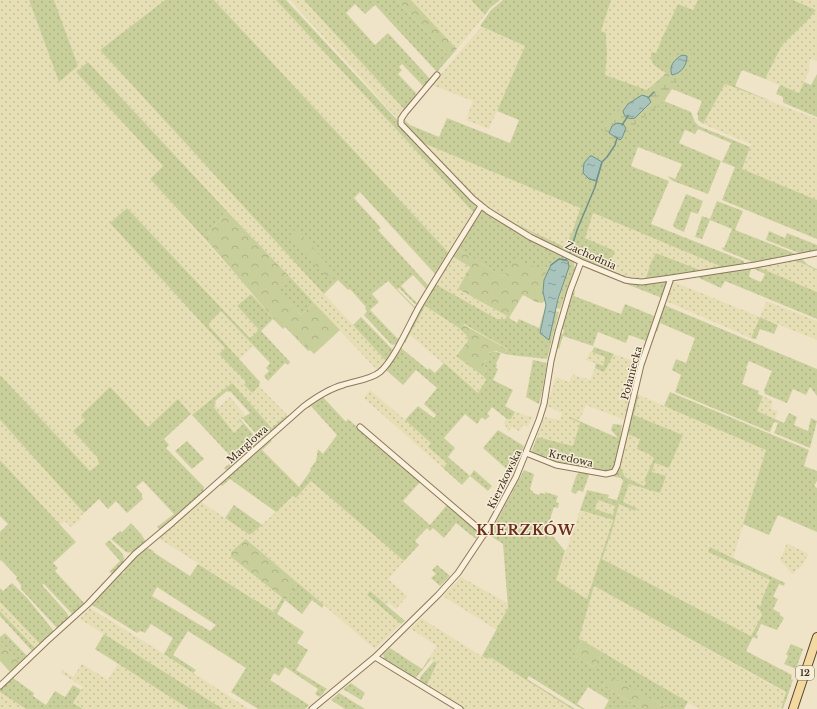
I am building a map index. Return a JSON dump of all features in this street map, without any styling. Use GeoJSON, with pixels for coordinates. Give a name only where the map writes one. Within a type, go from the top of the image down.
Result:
{"type":"FeatureCollection","features":[{"type":"Feature","properties":{"kind":"main road","name":"12"},"geometry":{"type":"LineString","coordinates":[[793,709],[817,637]]}},
{"type":"Feature","properties":{"kind":"street","name":"Zachodnia"},"geometry":{"type":"LineString","coordinates":[[437,75],[405,113],[402,119],[402,124],[434,159],[481,206],[530,237],[581,262],[632,281],[671,278],[755,265],[817,253]]}},
{"type":"Feature","properties":{"kind":"street","name":"Marglowa"},"geometry":{"type":"LineString","coordinates":[[0,686],[46,641],[88,604],[135,554],[309,402],[336,387],[373,376],[381,371],[390,359],[432,285],[481,206]]}},
{"type":"Feature","properties":{"kind":"street","name":"Kierzkowska"},"geometry":{"type":"LineString","coordinates":[[312,709],[374,657],[455,576],[485,534],[510,490],[526,454],[544,404],[551,361],[563,312],[581,262]]}},
{"type":"Feature","properties":{"kind":"street","name":"Połaniecka"},"geometry":{"type":"LineString","coordinates":[[612,473],[617,466],[644,358],[671,278]]}},
{"type":"Feature","properties":{"kind":"street"},"geometry":{"type":"LineString","coordinates":[[360,427],[485,534]]}},
{"type":"Feature","properties":{"kind":"street","name":"Kredowa"},"geometry":{"type":"LineString","coordinates":[[526,454],[556,465],[606,474],[612,473]]}},
{"type":"Feature","properties":{"kind":"street"},"geometry":{"type":"LineString","coordinates":[[374,657],[460,709]]}},
{"type":"Feature","properties":{"kind":"shaded area"},"geometry":{"type":"Polygon","coordinates":[[[0,0],[29,0],[59,82],[78,66],[54,0],[165,0],[100,50],[386,361],[377,370],[88,62],[76,72],[163,166],[150,179],[243,283],[251,294],[237,307],[259,330],[251,338],[127,208],[111,223],[225,348],[219,354],[246,382],[244,385],[252,393],[259,386],[287,415],[273,428],[232,384],[192,415],[178,399],[148,427],[81,415],[85,420],[73,431],[97,457],[99,464],[90,471],[0,375],[0,0]]]}},
{"type":"Feature","properties":{"kind":"shaded area"},"geometry":{"type":"Polygon","coordinates":[[[214,0],[276,0],[473,212],[448,252],[214,0]]]}},
{"type":"Feature","properties":{"kind":"shaded area"},"geometry":{"type":"Polygon","coordinates":[[[290,0],[304,0],[404,109],[398,119],[290,0]]]}},
{"type":"Feature","properties":{"kind":"shaded area"},"geometry":{"type":"Polygon","coordinates":[[[411,0],[471,0],[485,15],[457,49],[411,0]]]}},
{"type":"Feature","properties":{"kind":"shaded area"},"geometry":{"type":"Polygon","coordinates":[[[611,0],[698,0],[693,10],[678,4],[656,53],[651,52],[653,66],[666,72],[647,91],[605,75],[607,43],[606,34],[601,31],[611,0]]]}},
{"type":"Feature","properties":{"kind":"shaded area"},"geometry":{"type":"Polygon","coordinates":[[[793,0],[817,0],[817,61],[810,59],[810,69],[799,93],[765,79],[782,45],[808,20],[816,10],[793,0]]]}},
{"type":"Feature","properties":{"kind":"shaded area"},"geometry":{"type":"Polygon","coordinates":[[[481,27],[525,46],[489,129],[466,120],[473,101],[432,85],[481,27]]]}},
{"type":"Feature","properties":{"kind":"shaded area"},"geometry":{"type":"Polygon","coordinates":[[[725,84],[817,119],[817,200],[742,169],[751,144],[703,124],[725,84]]]}},
{"type":"Feature","properties":{"kind":"shaded area"},"geometry":{"type":"Polygon","coordinates":[[[423,143],[580,207],[573,230],[565,247],[512,222],[485,206],[467,190],[423,143]]]}},
{"type":"Feature","properties":{"kind":"shaded area"},"geometry":{"type":"Polygon","coordinates":[[[592,213],[721,266],[700,270],[656,253],[651,262],[646,278],[632,278],[622,275],[608,269],[615,251],[584,238],[592,213]]]}},
{"type":"Feature","properties":{"kind":"shaded area"},"geometry":{"type":"Polygon","coordinates":[[[452,256],[470,267],[459,290],[507,316],[505,319],[497,319],[493,317],[435,284],[452,256]]]}},
{"type":"Feature","properties":{"kind":"shaded area"},"geometry":{"type":"Polygon","coordinates":[[[793,261],[817,270],[817,292],[759,268],[793,261]]]}},
{"type":"Feature","properties":{"kind":"shaded area"},"geometry":{"type":"Polygon","coordinates":[[[674,282],[760,317],[751,338],[666,301],[674,282]]]}},
{"type":"Feature","properties":{"kind":"shaded area"},"geometry":{"type":"Polygon","coordinates":[[[766,302],[817,321],[817,340],[760,317],[766,302]]]}},
{"type":"Feature","properties":{"kind":"shaded area"},"geometry":{"type":"Polygon","coordinates":[[[424,306],[459,328],[467,336],[468,342],[456,354],[486,379],[478,393],[409,334],[424,306]]]}},
{"type":"Feature","properties":{"kind":"shaded area"},"geometry":{"type":"Polygon","coordinates":[[[221,311],[254,346],[239,359],[209,326],[209,323],[221,311]]]}},
{"type":"Feature","properties":{"kind":"shaded area"},"geometry":{"type":"Polygon","coordinates":[[[590,351],[605,357],[603,366],[586,360],[590,351]]]}},
{"type":"Feature","properties":{"kind":"shaded area"},"geometry":{"type":"Polygon","coordinates":[[[614,354],[639,363],[625,420],[586,405],[579,421],[569,418],[580,423],[573,447],[537,437],[544,417],[560,420],[562,413],[547,406],[556,377],[569,382],[573,374],[590,380],[595,368],[604,371],[614,354]]]}},
{"type":"Feature","properties":{"kind":"shaded area"},"geometry":{"type":"Polygon","coordinates":[[[370,390],[432,443],[429,447],[447,463],[443,468],[364,398],[370,390]]]}},
{"type":"Feature","properties":{"kind":"shaded area"},"geometry":{"type":"Polygon","coordinates":[[[639,395],[766,450],[733,558],[711,547],[741,568],[770,580],[762,599],[761,607],[758,605],[762,615],[751,636],[602,559],[612,531],[619,504],[635,511],[637,508],[623,502],[629,484],[645,489],[656,462],[669,467],[683,435],[634,415],[639,395]]]}},
{"type":"Feature","properties":{"kind":"shaded area"},"geometry":{"type":"Polygon","coordinates":[[[763,396],[773,401],[771,409],[778,411],[775,419],[756,411],[763,396]]]}},
{"type":"Feature","properties":{"kind":"shaded area"},"geometry":{"type":"Polygon","coordinates":[[[230,397],[245,415],[240,420],[243,424],[234,433],[213,406],[215,404],[218,408],[230,397]]]}},
{"type":"Feature","properties":{"kind":"shaded area"},"geometry":{"type":"Polygon","coordinates":[[[515,412],[532,417],[528,427],[523,425],[519,431],[512,427],[508,432],[504,422],[507,419],[511,419],[515,412]]]}},
{"type":"Feature","properties":{"kind":"shaded area"},"geometry":{"type":"Polygon","coordinates":[[[0,420],[84,513],[80,517],[81,519],[71,527],[65,521],[60,525],[0,460],[0,420]]]}},
{"type":"Feature","properties":{"kind":"shaded area"},"geometry":{"type":"Polygon","coordinates":[[[627,434],[641,439],[649,456],[655,458],[644,481],[646,482],[644,486],[625,477],[620,466],[627,434]]]}},
{"type":"Feature","properties":{"kind":"shaded area"},"geometry":{"type":"Polygon","coordinates":[[[311,481],[404,561],[388,579],[407,596],[396,609],[389,603],[386,605],[370,592],[367,595],[401,624],[375,649],[247,539],[231,557],[282,598],[274,612],[157,537],[200,501],[250,535],[294,496],[296,498],[311,481]]]}},
{"type":"Feature","properties":{"kind":"shaded area"},"geometry":{"type":"Polygon","coordinates":[[[598,500],[616,506],[613,515],[595,509],[598,500]]]}},
{"type":"Feature","properties":{"kind":"shaded area"},"geometry":{"type":"Polygon","coordinates":[[[580,510],[613,520],[587,600],[556,580],[580,510]]]}},
{"type":"Feature","properties":{"kind":"shaded area"},"geometry":{"type":"Polygon","coordinates":[[[787,543],[808,554],[802,566],[796,570],[793,575],[780,560],[787,543]]]}},
{"type":"Feature","properties":{"kind":"shaded area"},"geometry":{"type":"Polygon","coordinates":[[[461,577],[507,603],[508,608],[497,630],[443,596],[461,577]]]}},
{"type":"Feature","properties":{"kind":"shaded area"},"geometry":{"type":"Polygon","coordinates":[[[594,586],[786,693],[780,709],[699,709],[579,639],[594,586]]]}},
{"type":"Feature","properties":{"kind":"shaded area"},"geometry":{"type":"Polygon","coordinates":[[[0,602],[40,644],[35,648],[0,611],[0,602]]]}},
{"type":"Feature","properties":{"kind":"shaded area"},"geometry":{"type":"Polygon","coordinates":[[[90,608],[249,709],[223,709],[80,619],[90,608]]]}},
{"type":"Feature","properties":{"kind":"shaded area"},"geometry":{"type":"Polygon","coordinates":[[[421,618],[486,659],[490,657],[572,709],[466,709],[427,685],[437,663],[429,658],[437,646],[411,629],[421,618]]]}},
{"type":"Feature","properties":{"kind":"shaded area"},"geometry":{"type":"Polygon","coordinates":[[[82,664],[108,680],[118,664],[189,709],[83,709],[73,703],[83,687],[61,673],[62,670],[73,677],[82,664]]]}},
{"type":"Feature","properties":{"kind":"shaded area"},"geometry":{"type":"Polygon","coordinates":[[[0,692],[26,709],[0,709],[0,692]]]}},
{"type":"Feature","properties":{"kind":"green space"},"geometry":{"type":"Polygon","coordinates":[[[29,0],[54,0],[78,66],[59,82],[29,0]]]}},
{"type":"Feature","properties":{"kind":"green space"},"geometry":{"type":"Polygon","coordinates":[[[165,0],[214,0],[448,252],[435,274],[360,192],[354,198],[381,228],[378,230],[428,285],[426,289],[413,275],[401,286],[418,304],[417,305],[399,288],[397,289],[416,308],[415,309],[388,281],[372,294],[379,302],[370,310],[397,338],[400,339],[397,344],[392,345],[364,315],[367,311],[365,308],[366,307],[350,289],[348,290],[338,280],[324,294],[100,50],[165,0]]]}},
{"type":"Feature","properties":{"kind":"green space"},"geometry":{"type":"Polygon","coordinates":[[[276,0],[286,0],[475,204],[476,208],[473,212],[276,0]]]}},
{"type":"Feature","properties":{"kind":"green space"},"geometry":{"type":"Polygon","coordinates":[[[304,0],[397,0],[447,54],[457,49],[437,72],[375,5],[365,14],[355,4],[346,13],[375,45],[388,33],[430,79],[424,87],[402,64],[399,67],[402,70],[398,74],[416,93],[414,98],[404,109],[304,0]]]}},
{"type":"Feature","properties":{"kind":"green space"},"geometry":{"type":"Polygon","coordinates":[[[397,0],[411,0],[457,49],[449,55],[447,54],[397,0]]]}},
{"type":"Feature","properties":{"kind":"green space"},"geometry":{"type":"Polygon","coordinates":[[[471,0],[500,0],[490,8],[485,15],[471,0]]]}},
{"type":"Feature","properties":{"kind":"green space"},"geometry":{"type":"Polygon","coordinates":[[[503,0],[611,0],[601,31],[606,33],[607,54],[605,75],[647,90],[666,73],[654,65],[651,52],[656,53],[678,4],[693,10],[698,0],[793,0],[816,10],[808,20],[782,45],[765,79],[742,70],[735,86],[773,102],[725,84],[703,124],[698,120],[697,114],[702,101],[672,89],[664,101],[691,112],[695,122],[699,126],[750,147],[742,169],[817,200],[817,239],[722,200],[735,167],[722,162],[731,143],[698,129],[695,134],[685,130],[679,143],[721,161],[708,194],[673,181],[669,178],[668,176],[675,179],[682,164],[638,147],[631,166],[669,181],[651,224],[744,261],[744,264],[676,275],[646,278],[651,262],[656,253],[700,270],[720,266],[593,213],[585,238],[615,251],[608,269],[622,275],[626,275],[622,277],[554,246],[512,222],[565,247],[573,230],[580,208],[423,143],[410,132],[404,121],[405,114],[411,107],[416,106],[412,108],[405,120],[410,125],[439,137],[447,118],[510,143],[519,120],[497,111],[525,46],[480,26],[491,10],[503,0]]]}},
{"type":"Feature","properties":{"kind":"green space"},"geometry":{"type":"Polygon","coordinates":[[[690,50],[692,54],[690,61],[664,101],[633,126],[622,140],[615,140],[609,136],[605,130],[606,123],[611,116],[660,80],[666,72],[671,60],[676,55],[690,50]]]}},
{"type":"Feature","properties":{"kind":"green space"},"geometry":{"type":"Polygon","coordinates":[[[88,62],[227,211],[204,238],[150,179],[163,166],[76,72],[88,62]]]}},
{"type":"Feature","properties":{"kind":"green space"},"geometry":{"type":"Polygon","coordinates":[[[817,74],[817,117],[784,103],[783,97],[776,94],[780,85],[799,93],[804,82],[811,85],[817,74]]]}},
{"type":"Feature","properties":{"kind":"green space"},"geometry":{"type":"Polygon","coordinates":[[[686,194],[703,201],[698,214],[691,212],[684,232],[675,228],[673,225],[686,194]]]}},
{"type":"Feature","properties":{"kind":"green space"},"geometry":{"type":"Polygon","coordinates":[[[717,201],[743,211],[735,230],[794,253],[794,255],[755,263],[723,250],[722,247],[724,248],[732,229],[710,220],[702,239],[695,237],[702,216],[710,219],[717,201]]]}},
{"type":"Feature","properties":{"kind":"green space"},"geometry":{"type":"Polygon","coordinates":[[[127,208],[250,338],[259,330],[237,306],[251,294],[273,318],[276,316],[310,350],[308,351],[285,327],[283,329],[273,319],[261,331],[290,362],[288,365],[285,363],[268,381],[264,376],[269,371],[266,368],[270,363],[221,311],[209,323],[209,326],[260,382],[259,386],[252,393],[244,385],[246,382],[219,354],[225,348],[110,223],[127,208]]]}},
{"type":"Feature","properties":{"kind":"green space"},"geometry":{"type":"Polygon","coordinates":[[[481,210],[573,260],[575,268],[560,309],[556,308],[569,267],[568,261],[566,260],[551,265],[549,269],[545,267],[544,270],[510,267],[507,274],[502,276],[457,249],[481,210]]]}},
{"type":"Feature","properties":{"kind":"green space"},"geometry":{"type":"Polygon","coordinates":[[[227,211],[289,276],[277,288],[301,315],[314,303],[340,330],[314,354],[276,317],[274,319],[204,238],[227,211]]]}},
{"type":"Feature","properties":{"kind":"green space"},"geometry":{"type":"Polygon","coordinates":[[[296,229],[337,275],[330,281],[292,238],[291,235],[296,229]]]}},
{"type":"Feature","properties":{"kind":"green space"},"geometry":{"type":"Polygon","coordinates":[[[769,231],[785,238],[787,233],[817,245],[817,251],[799,253],[766,240],[769,231]]]}},
{"type":"Feature","properties":{"kind":"green space"},"geometry":{"type":"Polygon","coordinates":[[[457,249],[502,276],[507,274],[511,263],[515,260],[543,270],[545,267],[549,269],[545,277],[544,285],[545,301],[542,303],[536,302],[523,295],[512,313],[507,316],[458,289],[470,267],[452,256],[457,249]]]}},
{"type":"Feature","properties":{"kind":"green space"},"geometry":{"type":"Polygon","coordinates":[[[801,258],[808,265],[817,270],[793,261],[760,268],[817,292],[817,319],[725,281],[721,288],[699,278],[699,276],[751,268],[749,277],[761,282],[765,274],[752,267],[801,258]]]}},
{"type":"Feature","properties":{"kind":"green space"},"geometry":{"type":"Polygon","coordinates":[[[592,268],[634,284],[664,281],[667,283],[662,298],[591,270],[592,268]]]}},
{"type":"Feature","properties":{"kind":"green space"},"geometry":{"type":"Polygon","coordinates":[[[289,276],[314,303],[301,315],[276,288],[289,276]]]}},
{"type":"Feature","properties":{"kind":"green space"},"geometry":{"type":"Polygon","coordinates":[[[435,284],[497,319],[505,319],[512,313],[509,318],[517,323],[519,319],[539,328],[544,310],[540,333],[548,339],[555,311],[559,312],[547,359],[505,354],[507,350],[506,348],[464,324],[459,328],[425,306],[405,343],[404,339],[435,284]]]}},
{"type":"Feature","properties":{"kind":"green space"},"geometry":{"type":"Polygon","coordinates":[[[574,290],[574,296],[621,314],[625,304],[654,316],[646,341],[629,335],[626,343],[598,332],[593,346],[563,336],[559,349],[557,348],[561,333],[563,334],[564,330],[562,329],[574,290]]]}},
{"type":"Feature","properties":{"kind":"green space"},"geometry":{"type":"Polygon","coordinates":[[[664,305],[817,369],[817,396],[810,387],[806,395],[793,389],[787,403],[765,394],[764,390],[772,371],[749,361],[742,384],[759,391],[758,394],[763,396],[757,411],[784,423],[789,413],[797,417],[794,425],[808,431],[811,418],[817,421],[810,448],[774,433],[778,423],[774,422],[770,432],[675,392],[681,375],[672,370],[676,359],[686,363],[695,338],[660,323],[657,332],[654,331],[664,305]]]}},
{"type":"Feature","properties":{"kind":"green space"},"geometry":{"type":"Polygon","coordinates":[[[361,317],[393,350],[389,358],[383,365],[369,376],[386,361],[353,325],[361,317]]]}},
{"type":"Feature","properties":{"kind":"green space"},"geometry":{"type":"Polygon","coordinates":[[[760,317],[778,325],[774,334],[760,329],[756,339],[751,338],[760,317]]]}},
{"type":"Feature","properties":{"kind":"green space"},"geometry":{"type":"Polygon","coordinates":[[[462,324],[507,349],[505,354],[496,351],[490,352],[485,361],[484,365],[486,369],[483,376],[456,356],[468,341],[467,336],[459,328],[462,324]]]}},
{"type":"Feature","properties":{"kind":"green space"},"geometry":{"type":"Polygon","coordinates":[[[400,347],[428,370],[429,368],[435,373],[444,363],[478,393],[486,380],[483,376],[486,369],[484,365],[487,356],[492,351],[501,353],[496,364],[496,368],[498,369],[493,380],[513,390],[505,406],[515,412],[511,419],[507,419],[492,407],[487,414],[490,416],[485,420],[482,417],[477,424],[465,414],[444,438],[455,448],[448,457],[470,476],[462,485],[443,468],[447,463],[428,447],[431,443],[405,420],[418,406],[434,418],[436,415],[424,404],[437,388],[416,370],[403,385],[386,370],[400,347]]]}},
{"type":"Feature","properties":{"kind":"green space"},"geometry":{"type":"Polygon","coordinates":[[[594,347],[614,354],[604,372],[595,368],[596,363],[603,366],[605,357],[592,352],[594,347]]]}},
{"type":"Feature","properties":{"kind":"green space"},"geometry":{"type":"Polygon","coordinates":[[[533,360],[547,363],[539,404],[526,397],[533,360]]]}},
{"type":"Feature","properties":{"kind":"green space"},"geometry":{"type":"Polygon","coordinates":[[[0,375],[90,471],[99,464],[97,457],[73,431],[85,420],[81,415],[110,387],[148,427],[178,399],[191,414],[164,439],[169,445],[166,448],[204,487],[203,492],[160,530],[157,527],[174,514],[143,481],[136,487],[142,494],[143,499],[127,513],[116,501],[108,509],[99,499],[84,513],[0,420],[0,375]]]}},
{"type":"Feature","properties":{"kind":"green space"},"geometry":{"type":"Polygon","coordinates":[[[232,383],[272,428],[287,415],[288,418],[262,441],[242,418],[250,413],[230,391],[227,391],[215,401],[216,403],[213,406],[234,433],[243,424],[239,420],[240,419],[260,442],[227,471],[224,468],[234,460],[192,415],[232,383]]]}},
{"type":"Feature","properties":{"kind":"green space"},"geometry":{"type":"Polygon","coordinates":[[[670,392],[809,450],[804,466],[817,471],[817,481],[814,486],[817,488],[817,532],[778,515],[769,535],[743,524],[766,450],[664,406],[670,392]]]}},
{"type":"Feature","properties":{"kind":"green space"},"geometry":{"type":"Polygon","coordinates":[[[636,394],[639,395],[634,415],[683,435],[669,468],[655,463],[652,472],[666,476],[660,493],[629,484],[623,502],[637,508],[635,511],[619,504],[612,531],[602,559],[751,636],[762,615],[760,610],[757,608],[757,605],[761,606],[762,599],[770,580],[708,552],[710,547],[785,583],[784,586],[779,584],[773,597],[778,599],[773,609],[780,613],[780,615],[784,618],[777,630],[761,624],[756,635],[758,636],[757,639],[753,637],[746,651],[792,675],[791,679],[793,680],[783,709],[781,708],[786,692],[594,586],[579,639],[582,640],[574,656],[594,667],[602,652],[688,702],[684,709],[668,709],[609,676],[603,686],[643,709],[604,709],[609,700],[588,687],[577,704],[585,709],[582,709],[529,676],[527,679],[575,709],[572,709],[490,657],[487,659],[482,656],[508,608],[503,544],[489,535],[524,470],[534,474],[530,490],[533,491],[533,493],[539,495],[540,493],[545,494],[545,492],[558,496],[556,502],[559,503],[558,508],[554,507],[547,529],[565,551],[556,580],[587,599],[613,520],[580,510],[587,490],[609,495],[608,498],[617,500],[623,481],[621,478],[611,476],[617,472],[620,466],[625,477],[644,486],[646,482],[644,481],[654,458],[637,449],[640,439],[627,434],[636,394]],[[598,500],[595,509],[613,515],[615,506],[598,500]]]}},
{"type":"Feature","properties":{"kind":"green space"},"geometry":{"type":"Polygon","coordinates":[[[322,396],[346,422],[348,419],[420,482],[403,501],[430,525],[447,505],[479,533],[476,539],[456,523],[444,538],[433,528],[430,531],[427,528],[415,541],[419,545],[404,561],[311,481],[296,498],[293,496],[276,512],[230,479],[222,486],[220,483],[270,439],[272,441],[262,450],[299,487],[316,461],[318,449],[323,454],[337,435],[311,406],[308,408],[307,406],[322,396]]]}},
{"type":"Feature","properties":{"kind":"green space"},"geometry":{"type":"Polygon","coordinates":[[[570,417],[618,438],[611,430],[613,424],[622,425],[618,458],[611,470],[607,472],[561,464],[531,453],[537,437],[573,446],[580,423],[569,418],[570,417]]]}},
{"type":"Feature","properties":{"kind":"green space"},"geometry":{"type":"Polygon","coordinates":[[[498,430],[524,446],[513,473],[511,473],[483,448],[498,430]]]}},
{"type":"Feature","properties":{"kind":"green space"},"geometry":{"type":"Polygon","coordinates":[[[187,441],[204,459],[192,469],[175,451],[187,441]]]}},
{"type":"Feature","properties":{"kind":"green space"},"geometry":{"type":"Polygon","coordinates":[[[0,460],[76,542],[53,563],[58,568],[55,571],[85,604],[73,615],[44,584],[42,585],[67,613],[69,618],[57,628],[21,589],[21,585],[16,579],[17,577],[1,560],[0,561],[0,532],[8,524],[0,516],[0,460]]]}},
{"type":"Feature","properties":{"kind":"green space"},"geometry":{"type":"Polygon","coordinates":[[[474,470],[492,486],[488,491],[470,476],[474,470]]]}},
{"type":"Feature","properties":{"kind":"green space"},"geometry":{"type":"Polygon","coordinates":[[[580,472],[588,473],[589,475],[583,492],[578,490],[576,494],[571,492],[576,476],[580,472]]]}},
{"type":"Feature","properties":{"kind":"green space"},"geometry":{"type":"Polygon","coordinates":[[[234,505],[262,525],[250,535],[225,518],[234,505]]]}},
{"type":"Feature","properties":{"kind":"green space"},"geometry":{"type":"Polygon","coordinates":[[[131,523],[146,542],[129,553],[111,539],[120,531],[122,532],[131,523]]]}},
{"type":"Feature","properties":{"kind":"green space"},"geometry":{"type":"Polygon","coordinates":[[[246,539],[298,583],[285,600],[231,557],[231,552],[246,539]]]}},
{"type":"Feature","properties":{"kind":"green space"},"geometry":{"type":"Polygon","coordinates":[[[109,540],[124,557],[122,564],[113,575],[109,571],[120,561],[105,544],[109,540]]]}},
{"type":"Feature","properties":{"kind":"green space"},"geometry":{"type":"Polygon","coordinates":[[[145,547],[154,551],[153,552],[190,576],[198,564],[274,612],[282,598],[285,600],[277,614],[304,632],[297,643],[308,650],[296,670],[327,689],[320,697],[315,694],[318,689],[285,667],[279,676],[274,673],[270,680],[309,705],[305,709],[258,709],[231,692],[246,668],[188,631],[173,655],[196,670],[193,673],[164,654],[173,638],[151,624],[145,633],[140,631],[137,633],[92,605],[92,603],[119,574],[124,573],[125,571],[123,569],[145,547]],[[157,587],[152,596],[210,631],[216,625],[157,587]]]}},
{"type":"Feature","properties":{"kind":"green space"},"geometry":{"type":"Polygon","coordinates":[[[437,565],[450,576],[440,586],[431,578],[436,574],[432,570],[437,565]]]}},
{"type":"Feature","properties":{"kind":"green space"},"geometry":{"type":"Polygon","coordinates":[[[12,583],[28,599],[53,630],[53,632],[40,644],[0,602],[0,588],[3,591],[12,583]]]}},
{"type":"Feature","properties":{"kind":"green space"},"geometry":{"type":"Polygon","coordinates":[[[298,583],[324,605],[322,608],[312,600],[302,614],[285,600],[298,583]]]}},
{"type":"Feature","properties":{"kind":"green space"},"geometry":{"type":"Polygon","coordinates":[[[370,591],[405,621],[401,624],[367,595],[370,591]]]}},
{"type":"Feature","properties":{"kind":"green space"},"geometry":{"type":"Polygon","coordinates":[[[0,611],[35,648],[32,651],[0,616],[0,611]]]}},
{"type":"Feature","properties":{"kind":"green space"},"geometry":{"type":"Polygon","coordinates":[[[5,633],[28,657],[8,676],[7,674],[18,664],[18,661],[0,641],[0,637],[5,633]]]}},
{"type":"Feature","properties":{"kind":"green space"},"geometry":{"type":"Polygon","coordinates":[[[104,634],[223,709],[189,709],[95,649],[104,634]]]}},
{"type":"Feature","properties":{"kind":"green space"},"geometry":{"type":"Polygon","coordinates":[[[582,640],[602,652],[594,667],[574,656],[582,640]]]}},
{"type":"Feature","properties":{"kind":"green space"},"geometry":{"type":"Polygon","coordinates":[[[0,641],[18,661],[18,664],[10,672],[0,661],[0,641]]]}},
{"type":"Feature","properties":{"kind":"green space"},"geometry":{"type":"Polygon","coordinates":[[[791,644],[803,649],[796,669],[784,664],[788,656],[786,654],[791,644]]]}},
{"type":"Feature","properties":{"kind":"green space"},"geometry":{"type":"Polygon","coordinates":[[[390,648],[422,669],[429,658],[431,659],[415,679],[384,660],[383,654],[390,648]]]}},
{"type":"Feature","properties":{"kind":"green space"},"geometry":{"type":"Polygon","coordinates":[[[434,661],[437,663],[427,685],[466,709],[463,709],[419,681],[421,676],[434,661]]]}},
{"type":"Feature","properties":{"kind":"green space"},"geometry":{"type":"Polygon","coordinates":[[[609,675],[668,709],[643,709],[603,686],[609,675]]]}},
{"type":"Feature","properties":{"kind":"green space"},"geometry":{"type":"Polygon","coordinates":[[[13,678],[34,693],[33,696],[46,705],[55,691],[65,697],[73,685],[81,690],[73,703],[83,709],[26,709],[0,692],[0,690],[13,678]]]}},
{"type":"Feature","properties":{"kind":"green space"},"geometry":{"type":"Polygon","coordinates":[[[351,683],[365,693],[361,700],[343,689],[351,683]]]}},
{"type":"Feature","properties":{"kind":"green space"},"geometry":{"type":"Polygon","coordinates":[[[339,693],[365,709],[345,709],[331,700],[339,693]]]}},
{"type":"Feature","properties":{"kind":"water"},"geometry":{"type":"Polygon","coordinates":[[[682,55],[687,56],[685,65],[679,72],[672,75],[671,69],[673,63],[682,55]]]}},
{"type":"Feature","properties":{"kind":"water"},"geometry":{"type":"Polygon","coordinates":[[[642,95],[648,97],[651,102],[635,118],[627,118],[623,111],[628,104],[642,95]]]}},
{"type":"Feature","properties":{"kind":"water"},"geometry":{"type":"Polygon","coordinates":[[[617,123],[623,124],[626,128],[620,140],[609,133],[612,126],[617,123]]]}},
{"type":"Feature","properties":{"kind":"water"},"geometry":{"type":"Polygon","coordinates":[[[590,156],[602,162],[596,181],[589,179],[583,173],[584,163],[590,156]]]}},
{"type":"Feature","properties":{"kind":"water"},"geometry":{"type":"Polygon","coordinates":[[[559,259],[568,261],[569,267],[558,299],[549,340],[540,333],[546,305],[543,292],[544,280],[551,265],[559,259]]]}},
{"type":"Feature","properties":{"kind":"waterway"},"geometry":{"type":"LineString","coordinates":[[648,98],[654,92]]}},
{"type":"Feature","properties":{"kind":"waterway"},"geometry":{"type":"LineString","coordinates":[[622,125],[628,116]]}},
{"type":"Feature","properties":{"kind":"waterway"},"geometry":{"type":"LineString","coordinates":[[570,253],[577,230],[595,187],[602,162],[615,145],[617,138]]}},
{"type":"Feature","properties":{"kind":"waterway"},"geometry":{"type":"LineString","coordinates":[[551,265],[559,259],[566,260],[567,258]]}},
{"type":"Feature","properties":{"kind":"district","name":"KIERZKÓW"},"geometry":{"type":"Point","coordinates":[526,530]}}]}
